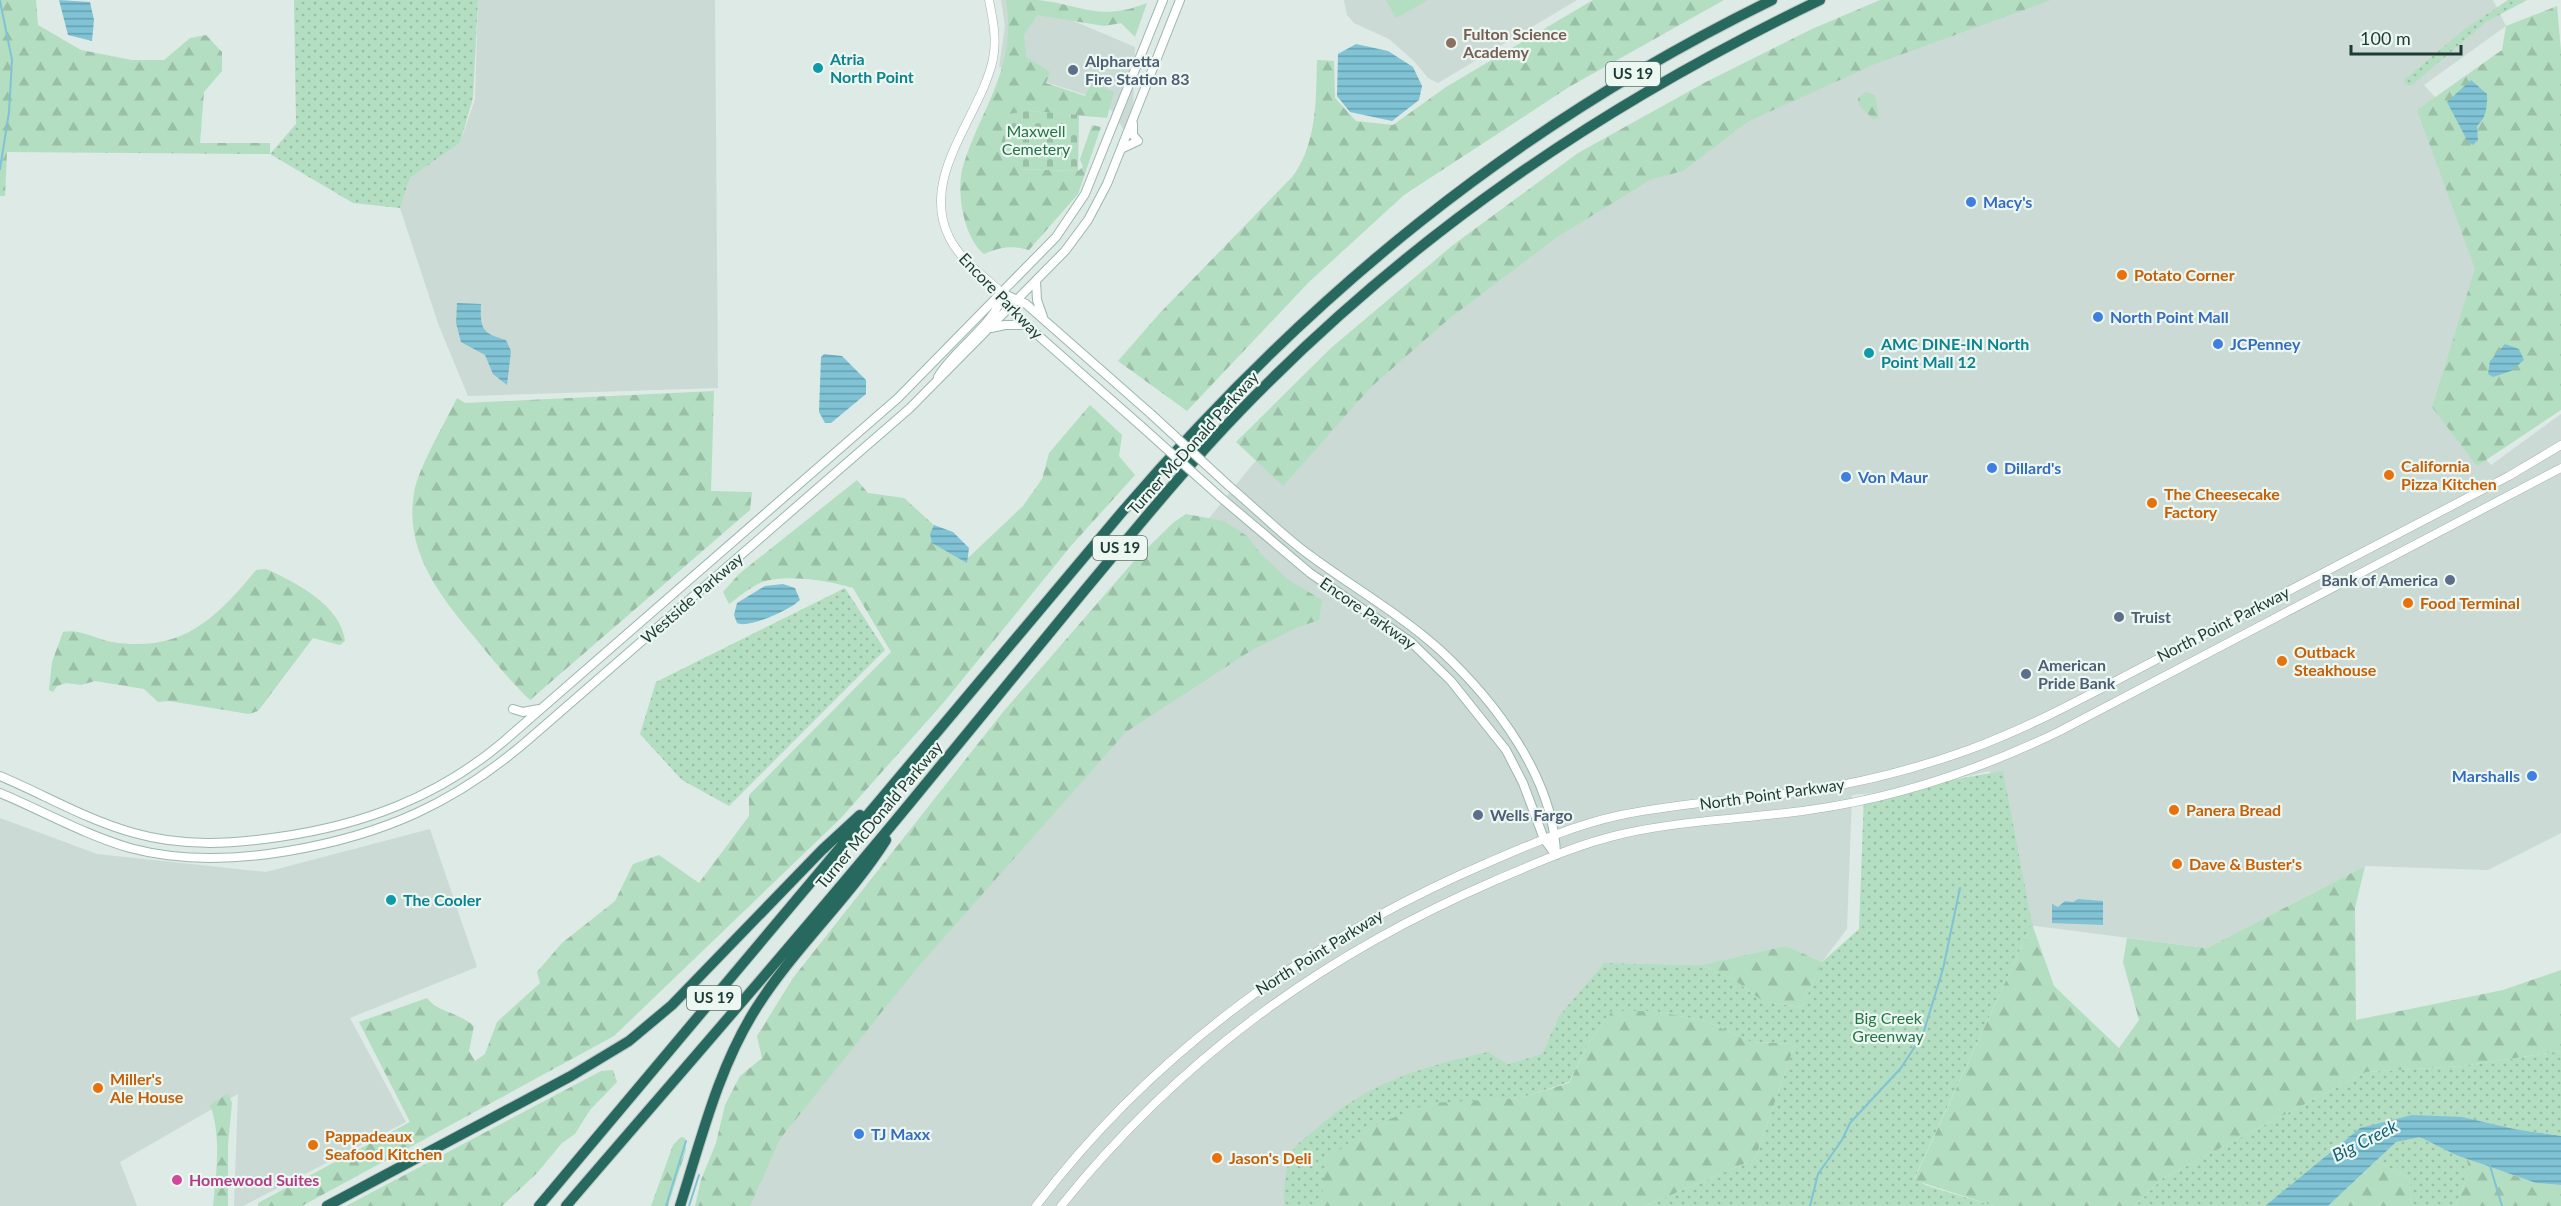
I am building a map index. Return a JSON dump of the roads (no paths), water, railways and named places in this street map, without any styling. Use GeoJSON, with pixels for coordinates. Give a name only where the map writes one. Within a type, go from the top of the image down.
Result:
{"type":"FeatureCollection","features":[{"type":"Feature","properties":{"kind":"highway","name":"Turner McDonald Parkway"},"geometry":{"type":"LineString","coordinates":[[539,1206],[1178,448],[1248,373],[1313,311],[1420,220],[1534,137],[1638,71],[1772,0]]}},
{"type":"Feature","properties":{"kind":"highway","name":"Turner McDonald Parkway"},"geometry":{"type":"LineString","coordinates":[[566,1206],[905,809],[1188,467],[1270,381],[1356,301],[1481,200],[1579,131],[1716,51],[1820,0]]}},
{"type":"Feature","properties":{"kind":"highway"},"geometry":{"type":"LineString","coordinates":[[327,1206],[571,1076],[645,1029],[685,992],[822,850],[888,790]]}},
{"type":"Feature","properties":{"kind":"highway"},"geometry":{"type":"LineString","coordinates":[[680,1206],[715,1097],[747,1023],[766,994],[871,864],[905,809]]}},
{"type":"Feature","properties":{"kind":"main road","name":"Westside Parkway"},"geometry":{"type":"LineString","coordinates":[[0,776],[91,818],[135,833],[192,843],[259,840],[344,826],[402,806],[461,774],[540,709],[898,398],[1056,237],[1085,195],[1163,0]]}},
{"type":"Feature","properties":{"kind":"main road","name":"Westside Parkway"},"geometry":{"type":"LineString","coordinates":[[0,793],[130,848],[187,858],[258,856],[368,834],[407,819],[462,790],[508,757],[934,386],[1065,251],[1088,220],[1107,184],[1180,0]]}},
{"type":"Feature","properties":{"kind":"main road"},"geometry":{"type":"LineString","coordinates":[[1121,149],[1138,141],[1133,135],[1135,114]]}},
{"type":"Feature","properties":{"kind":"main road"},"geometry":{"type":"LineString","coordinates":[[1036,281],[1037,300],[1044,320]]}},
{"type":"Feature","properties":{"kind":"main road"},"geometry":{"type":"LineString","coordinates":[[934,386],[951,357],[996,311],[1002,293],[1019,299]]}},
{"type":"Feature","properties":{"kind":"main road","name":"Encore Parkway"},"geometry":{"type":"LineString","coordinates":[[1002,293],[1009,309],[1026,325],[1219,496],[1311,573],[1411,642],[1451,681],[1474,708],[1512,762],[1544,839],[1556,855]]}},
{"type":"Feature","properties":{"kind":"main road","name":"Encore Parkway"},"geometry":{"type":"LineString","coordinates":[[1019,299],[1306,552],[1417,632],[1456,665],[1514,738],[1535,778],[1553,822],[1556,855]]}},
{"type":"Feature","properties":{"kind":"main road"},"geometry":{"type":"LineString","coordinates":[[990,328],[1009,324],[1026,325]]}},
{"type":"Feature","properties":{"kind":"main road"},"geometry":{"type":"LineString","coordinates":[[513,709],[523,712],[540,709]]}},
{"type":"Feature","properties":{"kind":"street","name":"Encore Parkway"},"geometry":{"type":"LineString","coordinates":[[989,0],[995,33],[993,57],[987,78],[947,169],[940,201],[948,236],[956,249],[1002,293]]}},
{"type":"Feature","properties":{"kind":"street","name":"North Point Parkway"},"geometry":{"type":"LineString","coordinates":[[1036,1206],[1080,1153],[1137,1092],[1182,1050],[1254,993],[1304,958],[1381,913],[1428,889],[1555,834],[1593,822],[1644,810],[1779,795],[1853,783],[1918,766],[1972,748],[2073,703],[2477,493],[2561,445]]}},
{"type":"Feature","properties":{"kind":"street","name":"North Point Parkway"},"geometry":{"type":"LineString","coordinates":[[1061,1206],[1112,1146],[1158,1099],[1220,1044],[1279,999],[1338,960],[1413,918],[1556,855],[1598,840],[1647,830],[1810,810],[1866,800],[1979,766],[2082,720],[2561,468]]}},
{"type":"Feature","properties":{"kind":"water"},"geometry":{"type":"Polygon","coordinates":[[[59,0],[90,2],[94,20],[92,41],[68,35],[59,0]]]}},
{"type":"Feature","properties":{"kind":"water"},"geometry":{"type":"Polygon","coordinates":[[[1356,44],[1388,51],[1413,67],[1422,86],[1419,100],[1392,121],[1350,112],[1337,96],[1338,54],[1356,44]]]}},
{"type":"Feature","properties":{"kind":"water"},"geometry":{"type":"Polygon","coordinates":[[[2471,80],[2487,94],[2485,115],[2477,126],[2478,140],[2473,145],[2468,142],[2447,102],[2471,80]]]}},
{"type":"Feature","properties":{"kind":"water"},"geometry":{"type":"Polygon","coordinates":[[[457,303],[481,304],[484,329],[506,340],[511,351],[507,385],[493,374],[485,355],[461,342],[456,323],[457,303]]]}},
{"type":"Feature","properties":{"kind":"water"},"geometry":{"type":"Polygon","coordinates":[[[2505,344],[2519,349],[2524,360],[2511,371],[2493,377],[2488,374],[2490,361],[2505,344]]]}},
{"type":"Feature","properties":{"kind":"water"},"geometry":{"type":"Polygon","coordinates":[[[824,354],[842,356],[866,380],[866,394],[831,423],[825,423],[819,412],[821,357],[824,354]]]}},
{"type":"Feature","properties":{"kind":"water"},"geometry":{"type":"Polygon","coordinates":[[[934,525],[953,532],[969,548],[967,563],[932,543],[930,534],[934,525]]]}},
{"type":"Feature","properties":{"kind":"water"},"geometry":{"type":"Polygon","coordinates":[[[783,584],[795,588],[800,600],[769,618],[750,623],[737,623],[734,615],[737,603],[765,586],[783,584]]]}},
{"type":"Feature","properties":{"kind":"water"},"geometry":{"type":"Polygon","coordinates":[[[2078,899],[2103,901],[2103,925],[2052,923],[2052,904],[2058,907],[2065,901],[2073,902],[2078,899]]]}},
{"type":"Feature","properties":{"kind":"water","name":"Big Creek"},"geometry":{"type":"Polygon","coordinates":[[[2412,1115],[2462,1117],[2514,1129],[2561,1136],[2561,1185],[2536,1183],[2456,1155],[2420,1137],[2396,1142],[2328,1206],[2265,1206],[2360,1128],[2412,1115]]]}},
{"type":"Feature","properties":{"kind":"waterway"},"geometry":{"type":"LineString","coordinates":[[0,1],[12,60],[9,112],[0,169]]}},
{"type":"Feature","properties":{"kind":"waterway"},"geometry":{"type":"LineString","coordinates":[[1810,1206],[1818,1174],[1842,1140],[1850,1123],[1901,1068],[1923,1034],[1943,969],[1960,888]]}},
{"type":"Feature","properties":{"kind":"waterway"},"geometry":{"type":"LineString","coordinates":[[666,1206],[686,1141]]}},
{"type":"Feature","properties":{"kind":"waterway"},"geometry":{"type":"LineString","coordinates":[[2490,1166],[2502,1206]]}},
{"type":"Feature","properties":{"kind":"waterway"},"geometry":{"type":"LineString","coordinates":[[689,1206],[699,1175]]}},
{"type":"Feature","properties":{"kind":"place","name":"Fulton Science Academy"},"geometry":{"type":"Point","coordinates":[1451,43]}},
{"type":"Feature","properties":{"kind":"place","name":"Atria North Point"},"geometry":{"type":"Point","coordinates":[818,68]}},
{"type":"Feature","properties":{"kind":"place","name":"Alpharetta Fire Station 83"},"geometry":{"type":"Point","coordinates":[1073,70]}},
{"type":"Feature","properties":{"kind":"place","name":"Macy's"},"geometry":{"type":"Point","coordinates":[1971,202]}},
{"type":"Feature","properties":{"kind":"place","name":"Potato Corner"},"geometry":{"type":"Point","coordinates":[2122,275]}},
{"type":"Feature","properties":{"kind":"place","name":"North Point Mall"},"geometry":{"type":"Point","coordinates":[2098,317]}},
{"type":"Feature","properties":{"kind":"place","name":"JCPenney"},"geometry":{"type":"Point","coordinates":[2218,344]}},
{"type":"Feature","properties":{"kind":"place","name":"AMC DINE-IN North Point Mall 12"},"geometry":{"type":"Point","coordinates":[1869,353]}},
{"type":"Feature","properties":{"kind":"place","name":"Dillard's"},"geometry":{"type":"Point","coordinates":[1992,468]}},
{"type":"Feature","properties":{"kind":"place","name":"California Pizza Kitchen"},"geometry":{"type":"Point","coordinates":[2389,475]}},
{"type":"Feature","properties":{"kind":"place","name":"Von Maur"},"geometry":{"type":"Point","coordinates":[1846,477]}},
{"type":"Feature","properties":{"kind":"place","name":"The Cheesecake Factory"},"geometry":{"type":"Point","coordinates":[2152,503]}},
{"type":"Feature","properties":{"kind":"place","name":"Bank of America"},"geometry":{"type":"Point","coordinates":[2450,580]}},
{"type":"Feature","properties":{"kind":"place","name":"Food Terminal"},"geometry":{"type":"Point","coordinates":[2408,603]}},
{"type":"Feature","properties":{"kind":"place","name":"Truist"},"geometry":{"type":"Point","coordinates":[2119,617]}},
{"type":"Feature","properties":{"kind":"place","name":"Outback Steakhouse"},"geometry":{"type":"Point","coordinates":[2282,661]}},
{"type":"Feature","properties":{"kind":"place","name":"American Pride Bank"},"geometry":{"type":"Point","coordinates":[2026,674]}},
{"type":"Feature","properties":{"kind":"place","name":"Marshalls"},"geometry":{"type":"Point","coordinates":[2532,776]}},
{"type":"Feature","properties":{"kind":"place","name":"Panera Bread"},"geometry":{"type":"Point","coordinates":[2174,810]}},
{"type":"Feature","properties":{"kind":"place","name":"Wells Fargo"},"geometry":{"type":"Point","coordinates":[1478,815]}},
{"type":"Feature","properties":{"kind":"place","name":"Dave & Buster's"},"geometry":{"type":"Point","coordinates":[2177,864]}},
{"type":"Feature","properties":{"kind":"place","name":"The Cooler"},"geometry":{"type":"Point","coordinates":[391,900]}},
{"type":"Feature","properties":{"kind":"place","name":"Miller's Ale House"},"geometry":{"type":"Point","coordinates":[98,1088]}},
{"type":"Feature","properties":{"kind":"place","name":"TJ Maxx"},"geometry":{"type":"Point","coordinates":[859,1134]}},
{"type":"Feature","properties":{"kind":"place","name":"Pappadeaux Seafood Kitchen"},"geometry":{"type":"Point","coordinates":[313,1145]}},
{"type":"Feature","properties":{"kind":"place","name":"Jason's Deli"},"geometry":{"type":"Point","coordinates":[1217,1158]}},
{"type":"Feature","properties":{"kind":"place","name":"Homewood Suites"},"geometry":{"type":"Point","coordinates":[177,1180]}},
{"type":"Feature","properties":{"kind":"park label","name":"Maxwell Cemetery"},"geometry":{"type":"Point","coordinates":[1036,140]}},
{"type":"Feature","properties":{"kind":"park label","name":"Big Creek Greenway"},"geometry":{"type":"Point","coordinates":[1888,1027]}}]}
